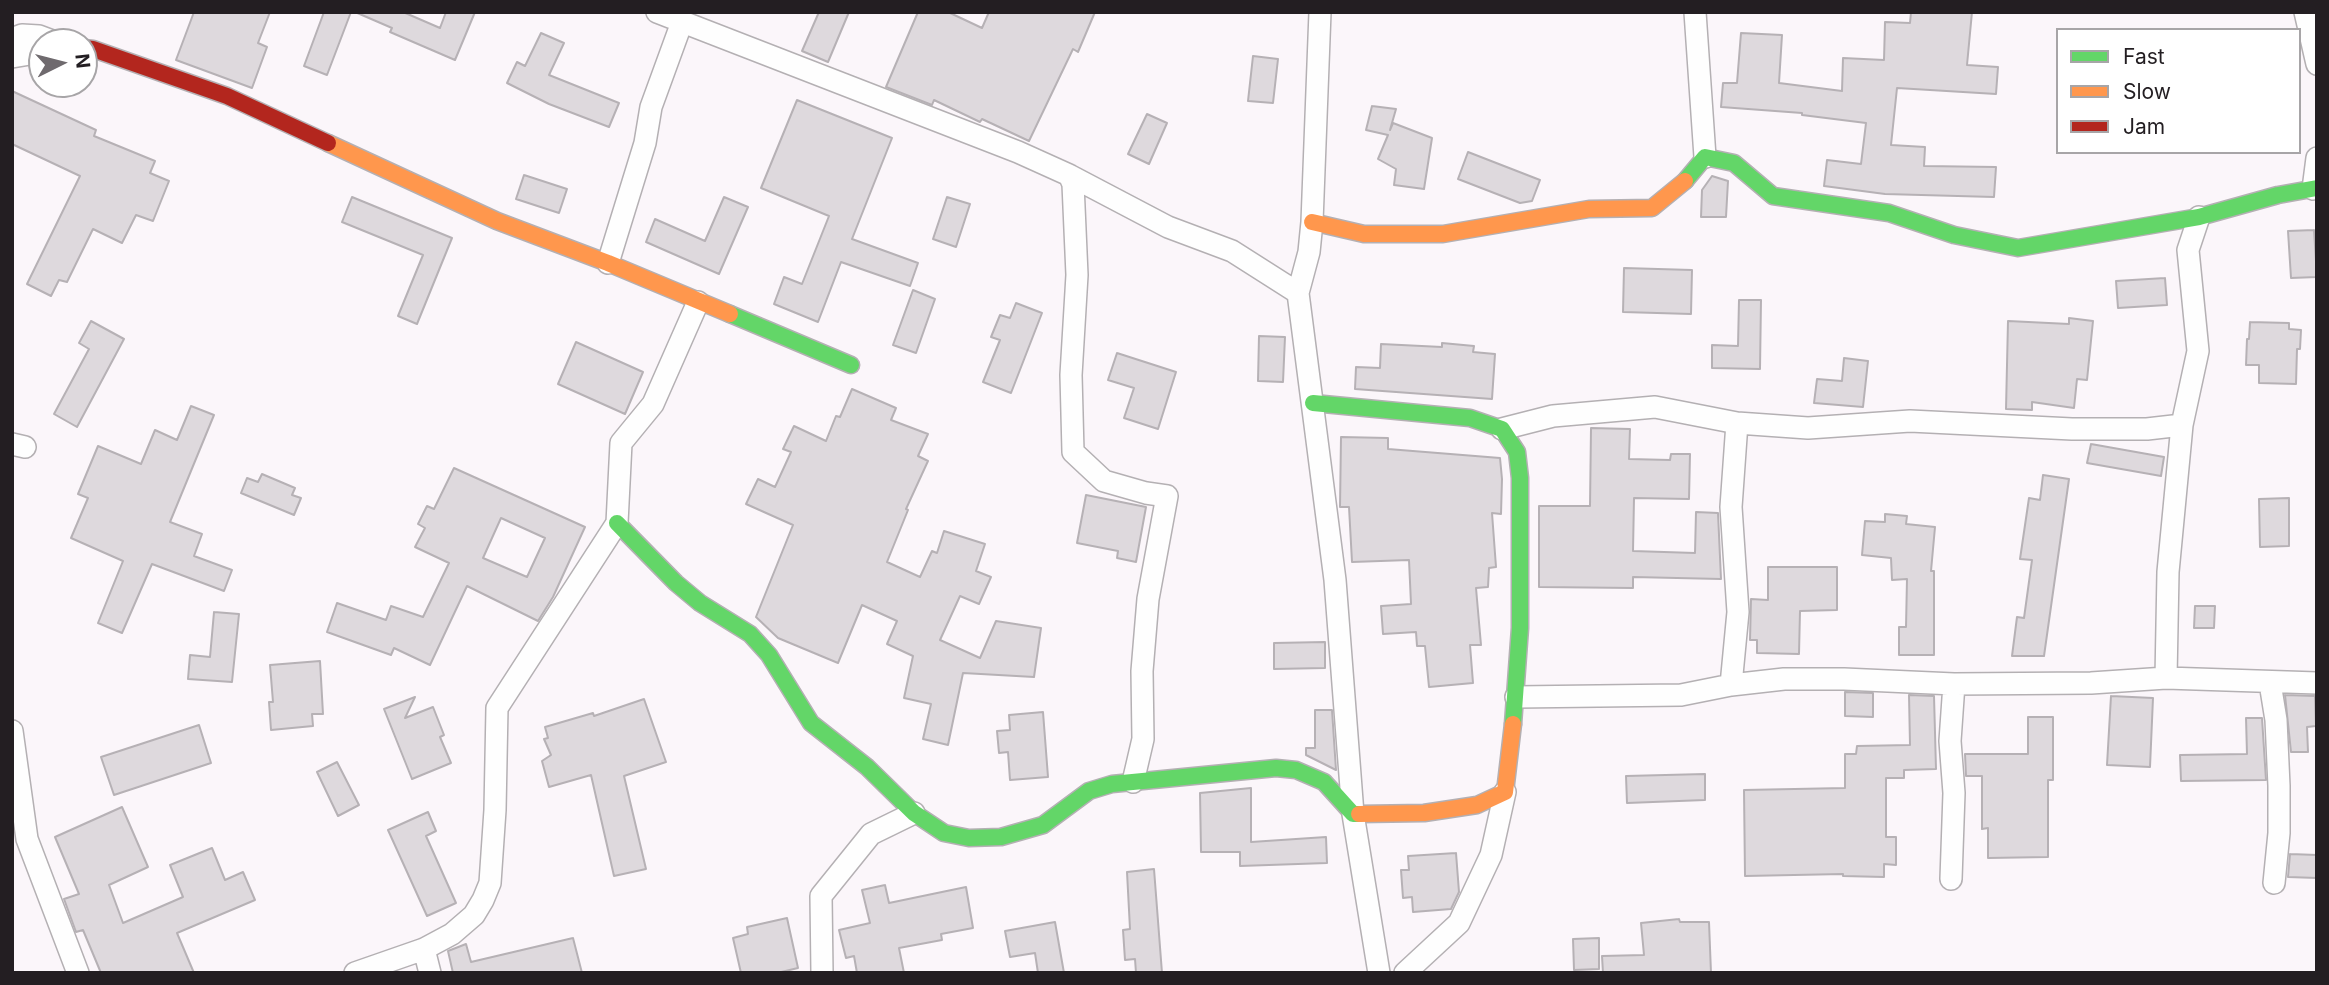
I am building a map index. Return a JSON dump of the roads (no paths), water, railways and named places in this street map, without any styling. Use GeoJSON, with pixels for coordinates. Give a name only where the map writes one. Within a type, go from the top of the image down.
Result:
{"type":"FeatureCollection","features":[{"type":"Feature","properties":{"kind":"street"},"geometry":{"type":"LineString","coordinates":[[657,12],[902,106],[1069,175],[1168,227],[1232,251],[1298,293]]}},
{"type":"Feature","properties":{"kind":"street"},"geometry":{"type":"LineString","coordinates":[[1320,12],[1312,222],[1298,293],[1335,580],[1353,814],[1378,973]]}},
{"type":"Feature","properties":{"kind":"street"},"geometry":{"type":"LineString","coordinates":[[1312,222],[1364,234],[1443,234],[1588,209],[1652,208],[1689,178],[1705,157],[1695,12]]}},
{"type":"Feature","properties":{"kind":"street"},"geometry":{"type":"LineString","coordinates":[[2305,12],[2317,64]]}},
{"type":"Feature","properties":{"kind":"street"},"geometry":{"type":"LineString","coordinates":[[608,263],[645,142],[651,107],[682,22]]}},
{"type":"Feature","properties":{"kind":"street"},"geometry":{"type":"LineString","coordinates":[[98,51],[227,96],[497,221],[608,263],[852,365]]}},
{"type":"Feature","properties":{"kind":"street"},"geometry":{"type":"LineString","coordinates":[[1705,157],[1734,163],[1773,196],[1889,213],[1954,235],[2018,248],[2199,217],[2278,195],[2315,188],[2317,158]]}},
{"type":"Feature","properties":{"kind":"street"},"geometry":{"type":"LineString","coordinates":[[1069,175],[1073,184],[1077,275],[1071,375],[1073,452],[1104,481],[1167,496],[1148,599],[1142,671],[1143,739],[1133,782]]}},
{"type":"Feature","properties":{"kind":"street"},"geometry":{"type":"LineString","coordinates":[[2166,678],[2168,572],[2182,425],[2198,351],[2188,250],[2199,217]]}},
{"type":"Feature","properties":{"kind":"street"},"geometry":{"type":"LineString","coordinates":[[355,973],[424,950],[460,928],[474,915],[483,900],[490,883],[498,708],[617,523],[621,443],[653,404],[698,302]]}},
{"type":"Feature","properties":{"kind":"street"},"geometry":{"type":"LineString","coordinates":[[1313,403],[1470,418],[1502,429],[1553,416],[1655,407],[1737,424],[1808,428],[1910,421],[2072,429],[2147,429],[2182,425]]}},
{"type":"Feature","properties":{"kind":"street"},"geometry":{"type":"LineString","coordinates":[[1731,685],[1738,611],[1731,507],[1737,424]]}},
{"type":"Feature","properties":{"kind":"street"},"geometry":{"type":"LineString","coordinates":[[1405,973],[1459,923],[1491,855],[1505,792],[1516,697],[1520,628],[1520,478],[1517,452],[1502,429]]}},
{"type":"Feature","properties":{"kind":"street"},"geometry":{"type":"LineString","coordinates":[[617,523],[692,597],[750,634],[769,655],[811,723],[867,767],[914,813],[944,833],[969,838],[1000,837],[1042,825],[1090,791],[1112,785],[1276,768],[1296,769],[1324,782],[1353,814],[1424,813],[1476,805],[1505,792]]}},
{"type":"Feature","properties":{"kind":"street"},"geometry":{"type":"LineString","coordinates":[[1516,697],[1681,695],[1731,685],[1784,679],[1954,684],[2091,683],[2166,678],[2317,683]]}},
{"type":"Feature","properties":{"kind":"street"},"geometry":{"type":"LineString","coordinates":[[2270,683],[2277,720],[2279,786],[2279,833],[2274,883]]}},
{"type":"Feature","properties":{"kind":"street"},"geometry":{"type":"LineString","coordinates":[[1951,879],[1954,793],[1950,741],[1954,684]]}},
{"type":"Feature","properties":{"kind":"street"},"geometry":{"type":"LineString","coordinates":[[12,731],[27,839],[78,973]]}},
{"type":"Feature","properties":{"kind":"street"},"geometry":{"type":"LineString","coordinates":[[822,973],[821,896],[871,834],[914,813]]}},
{"type":"Feature","properties":{"kind":"street"},"geometry":{"type":"LineString","coordinates":[[424,950],[430,973]]}}]}
